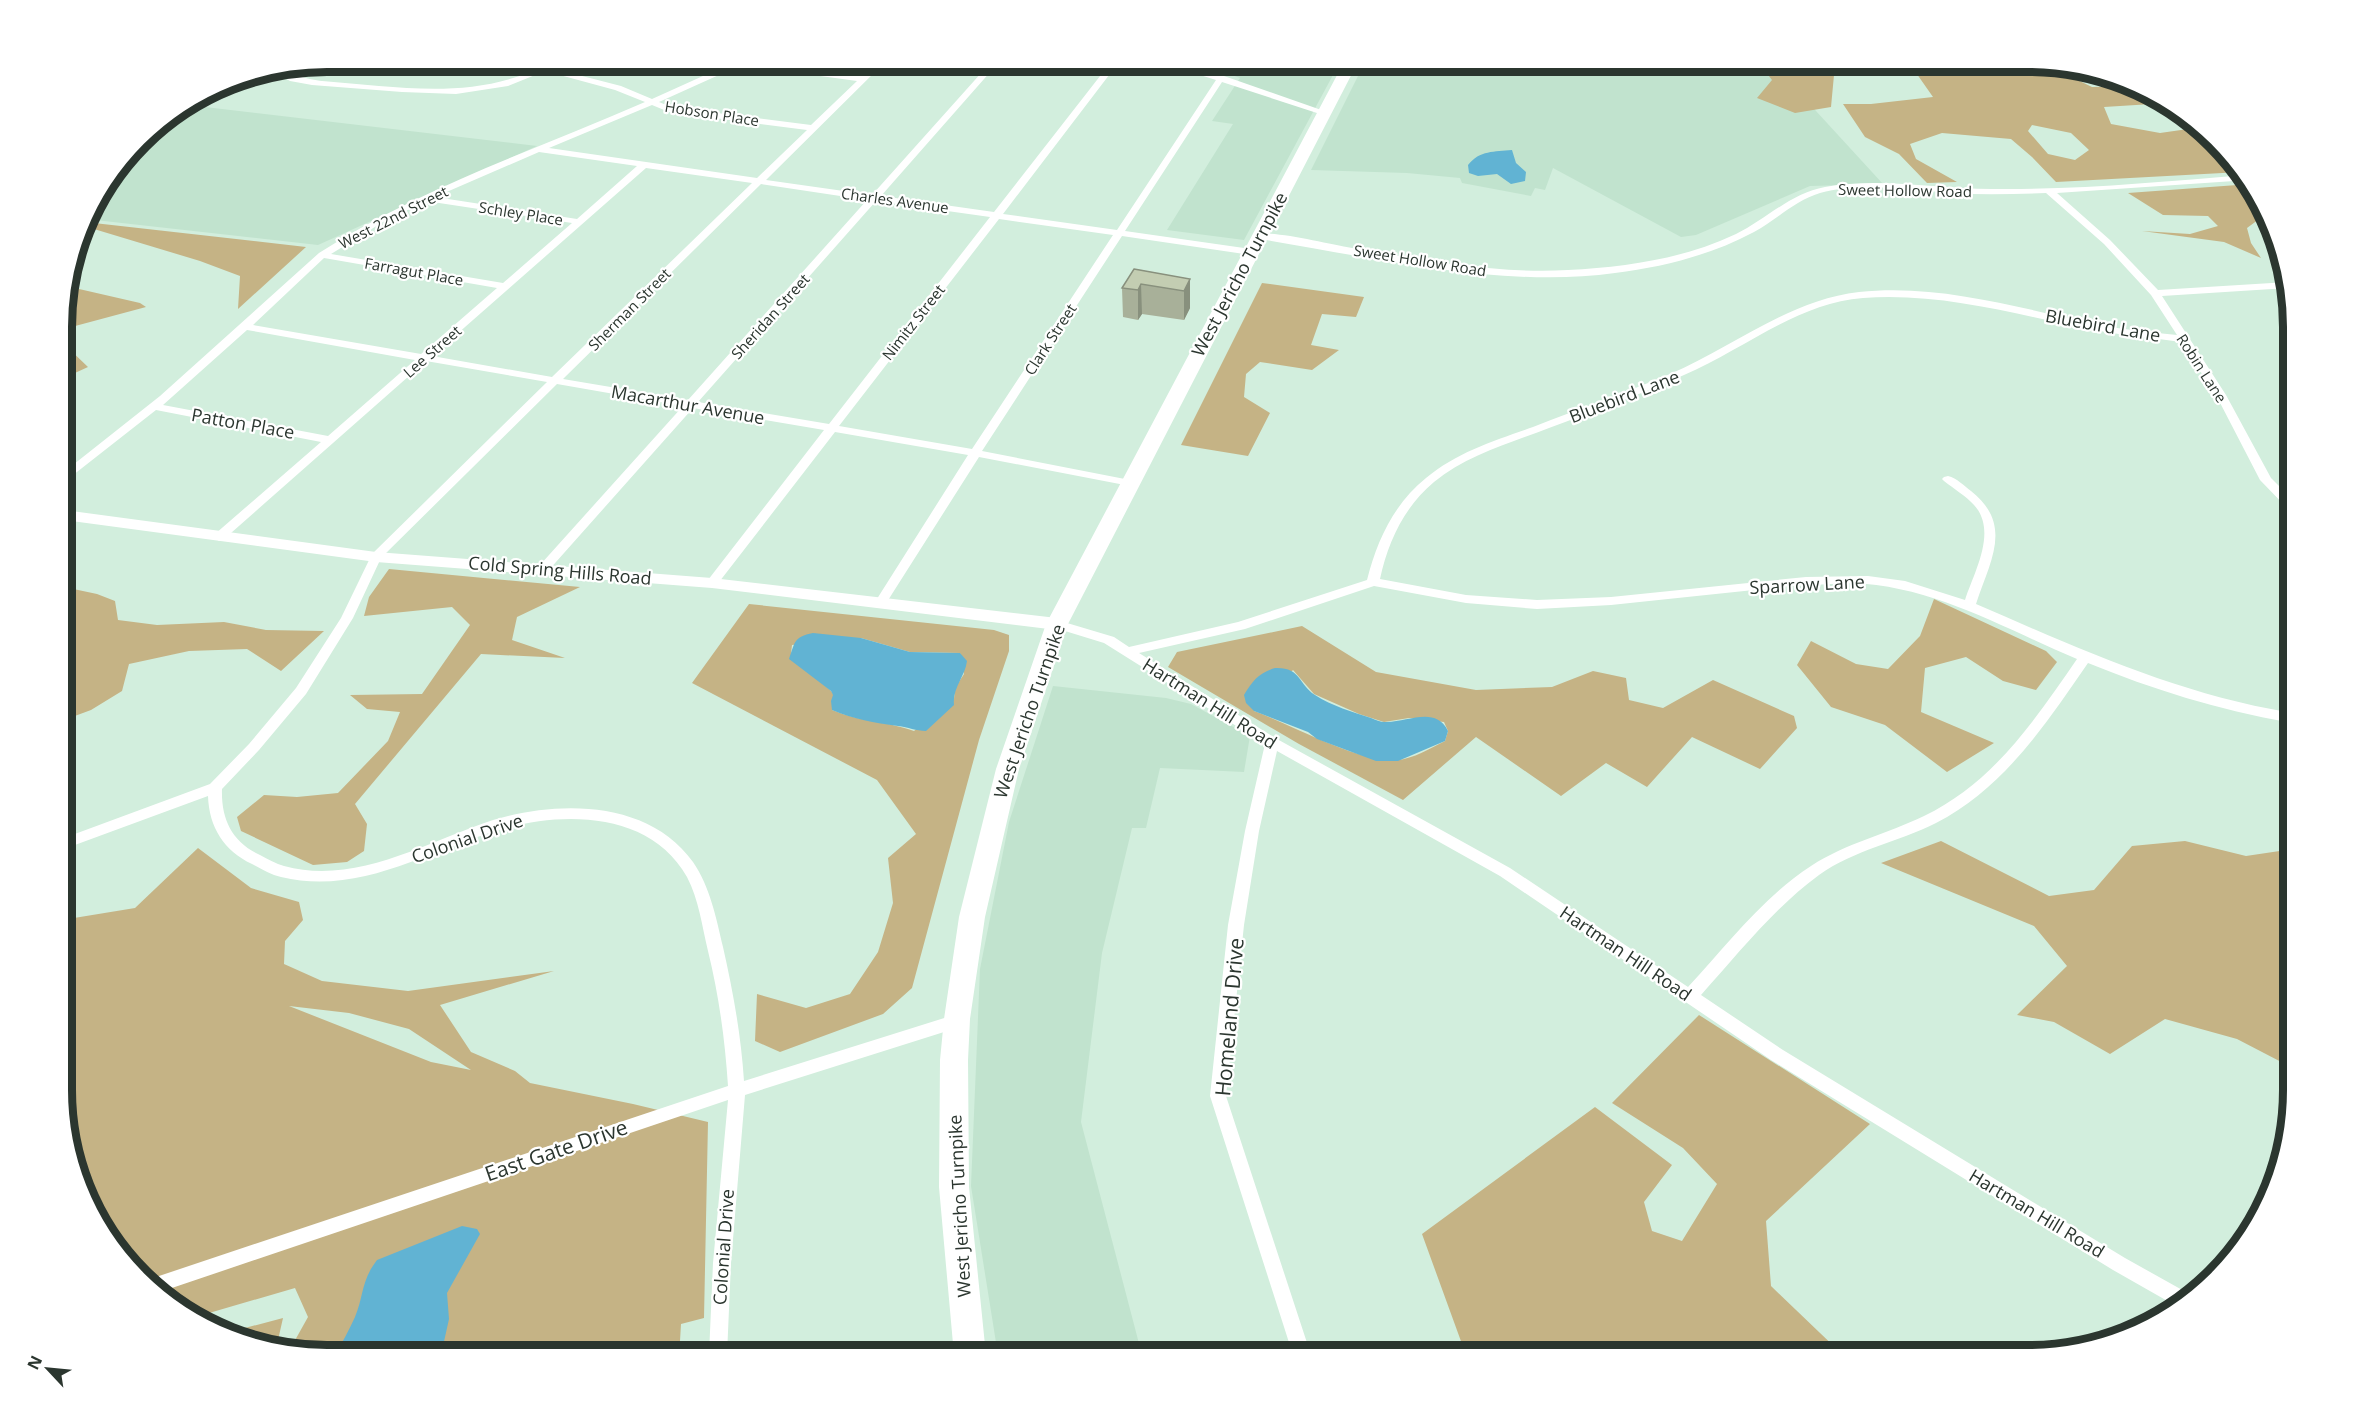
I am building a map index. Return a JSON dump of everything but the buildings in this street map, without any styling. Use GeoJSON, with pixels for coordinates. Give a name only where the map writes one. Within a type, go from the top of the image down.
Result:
{"type":"FeatureCollection","features":[{"type":"Feature","properties":{"kind":"main road","name":"West Jericho Turnpike"},"geometry":{"type":"LineString","coordinates":[[969,1345],[952,1148],[957,1021],[973,911],[997,803],[1028,700],[1058,624],[1345,72]]}},
{"type":"Feature","properties":{"kind":"street"},"geometry":{"type":"LineString","coordinates":[[285,76],[315,82],[447,92],[499,85],[536,72]]}},
{"type":"Feature","properties":{"kind":"street","name":"Hobson Place"},"geometry":{"type":"LineString","coordinates":[[556,72],[618,88],[669,109],[813,128]]}},
{"type":"Feature","properties":{"kind":"street","name":"West 22nd Street"},"geometry":{"type":"LineString","coordinates":[[72,472],[155,407],[322,255],[370,225],[426,198],[654,102],[718,72]]}},
{"type":"Feature","properties":{"kind":"street"},"geometry":{"type":"LineString","coordinates":[[813,72],[864,79]]}},
{"type":"Feature","properties":{"kind":"street","name":"Sherman Street"},"geometry":{"type":"LineString","coordinates":[[376,556],[871,72]]}},
{"type":"Feature","properties":{"kind":"street","name":"Sheridan Street"},"geometry":{"type":"LineString","coordinates":[[544,568],[986,72]]}},
{"type":"Feature","properties":{"kind":"street","name":"Nimitz Street"},"geometry":{"type":"LineString","coordinates":[[712,583],[1107,72]]}},
{"type":"Feature","properties":{"kind":"street"},"geometry":{"type":"LineString","coordinates":[[1201,72],[1323,112]]}},
{"type":"Feature","properties":{"kind":"street","name":"Clark Street"},"geometry":{"type":"LineString","coordinates":[[881,602],[975,453],[1221,78]]}},
{"type":"Feature","properties":{"kind":"street","name":"Charles Avenue"},"geometry":{"type":"LineString","coordinates":[[539,150],[1251,252]]}},
{"type":"Feature","properties":{"kind":"street","name":"Lee Street"},"geometry":{"type":"LineString","coordinates":[[219,537],[644,165]]}},
{"type":"Feature","properties":{"kind":"street","name":"Sweet Hollow Road"},"geometry":{"type":"LineString","coordinates":[[1260,236],[1497,272],[1613,271],[1695,254],[1762,224],[1797,199],[1825,189],[1884,187],[1993,192],[2235,179]]}},
{"type":"Feature","properties":{"kind":"street","name":"Robin Lane"},"geometry":{"type":"LineString","coordinates":[[2048,190],[2107,242],[2155,293],[2222,396],[2266,480],[2283,497]]}},
{"type":"Feature","properties":{"kind":"street","name":"Schley Place"},"geometry":{"type":"LineString","coordinates":[[426,198],[580,222]]}},
{"type":"Feature","properties":{"kind":"street","name":"Farragut Place"},"geometry":{"type":"LineString","coordinates":[[322,255],[507,287]]}},
{"type":"Feature","properties":{"kind":"street"},"geometry":{"type":"LineString","coordinates":[[2155,293],[2280,286]]}},
{"type":"Feature","properties":{"kind":"street","name":"Bluebird Lane"},"geometry":{"type":"LineString","coordinates":[[1373,582],[1379,554],[1389,529],[1407,503],[1430,480],[1457,462],[1493,443],[1594,408],[1691,369],[1772,323],[1826,301],[1858,295],[1928,294],[1994,304],[2103,328],[2183,339]]}},
{"type":"Feature","properties":{"kind":"street","name":"Macarthur Avenue"},"geometry":{"type":"LineString","coordinates":[[245,327],[975,453],[1130,483]]}},
{"type":"Feature","properties":{"kind":"street","name":"Patton Place"},"geometry":{"type":"LineString","coordinates":[[155,407],[331,440]]}},
{"type":"Feature","properties":{"kind":"street"},"geometry":{"type":"LineString","coordinates":[[1948,479],[1980,504],[1991,525],[1989,546],[1969,607]]}},
{"type":"Feature","properties":{"kind":"street","name":"Cold Spring Hills Road"},"geometry":{"type":"LineString","coordinates":[[72,516],[376,556],[712,583],[1058,624]]}},
{"type":"Feature","properties":{"kind":"street"},"geometry":{"type":"LineString","coordinates":[[72,841],[215,788],[260,740],[301,691],[347,618],[376,556]]}},
{"type":"Feature","properties":{"kind":"street","name":"Sparrow Lane"},"geometry":{"type":"LineString","coordinates":[[1373,582],[1481,603],[1540,605],[1819,579],[1887,582],[1921,590],[1969,607],[2085,657],[2180,692],[2232,707],[2283,716]]}},
{"type":"Feature","properties":{"kind":"street"},"geometry":{"type":"LineString","coordinates":[[1129,651],[1240,626],[1373,582]]}},
{"type":"Feature","properties":{"kind":"street","name":"Hartman Hill Road"},"geometry":{"type":"LineString","coordinates":[[1058,624],[1109,640],[1129,651],[1167,678],[1272,742],[1505,872],[1777,1055],[2119,1264],[2177,1296]]}},
{"type":"Feature","properties":{"kind":"street"},"geometry":{"type":"LineString","coordinates":[[1690,996],[1782,900],[1816,870],[1856,849],[1929,820],[1959,803],[1995,775],[2023,746],[2085,657]]}},
{"type":"Feature","properties":{"kind":"street","name":"Homeland Drive"},"geometry":{"type":"LineString","coordinates":[[1272,742],[1252,831],[1236,925],[1218,1096],[1299,1345]]}},
{"type":"Feature","properties":{"kind":"street","name":"Colonial Drive"},"geometry":{"type":"LineString","coordinates":[[215,788],[214,806],[224,836],[262,866],[301,876],[346,876],[387,866],[469,834],[532,816],[570,812],[636,824],[666,841],[688,867],[702,894],[728,999],[736,1090],[718,1295],[718,1345]]}},
{"type":"Feature","properties":{"kind":"street","name":"East Gate Drive"},"geometry":{"type":"LineString","coordinates":[[161,1283],[736,1090],[957,1021]]}},
{"type":"Feature","properties":{"kind":"shaded area"},"geometry":{"type":"Polygon","coordinates":[[[1224,72],[1335,72],[1244,240],[1167,230],[1233,124],[1212,121],[1240,78],[1224,72]]]}},
{"type":"Feature","properties":{"kind":"shaded area"},"geometry":{"type":"Polygon","coordinates":[[[1360,72],[1798,72],[1783,75],[1883,184],[1810,186],[1696,235],[1681,237],[1553,168],[1545,190],[1535,188],[1531,196],[1462,183],[1460,178],[1407,173],[1311,170],[1360,72]]]}},
{"type":"Feature","properties":{"kind":"shaded area"},"geometry":{"type":"Polygon","coordinates":[[[1766,72],[1842,72],[1834,75],[1831,107],[1795,113],[1757,98],[1772,80],[1766,72]]]}},
{"type":"Feature","properties":{"kind":"shaded area"},"geometry":{"type":"Polygon","coordinates":[[[1916,72],[2028,72],[2067,75],[2092,87],[2112,87],[2126,91],[2152,104],[2104,107],[2111,124],[2160,133],[2188,129],[2220,159],[2230,173],[2056,182],[2011,139],[1942,133],[1910,144],[1916,159],[1957,182],[1927,183],[1899,154],[1865,137],[1843,104],[1871,104],[1933,97],[1916,72]],[[2032,125],[2028,131],[2048,154],[2075,160],[2089,150],[2071,133],[2032,125]]]}},
{"type":"Feature","properties":{"kind":"shaded area"},"geometry":{"type":"Polygon","coordinates":[[[199,106],[537,146],[318,245],[95,220],[115,185],[135,159],[159,135],[199,106]]]}},
{"type":"Feature","properties":{"kind":"shaded area"},"geometry":{"type":"Polygon","coordinates":[[[2240,185],[2259,219],[2247,228],[2251,243],[2261,258],[2224,242],[2142,231],[2190,234],[2218,226],[2208,216],[2163,215],[2128,193],[2240,185]]]}},
{"type":"Feature","properties":{"kind":"shaded area"},"geometry":{"type":"Polygon","coordinates":[[[94,223],[306,247],[238,309],[240,276],[200,261],[91,228],[94,223]]]}},
{"type":"Feature","properties":{"kind":"shaded area"},"geometry":{"type":"Polygon","coordinates":[[[1262,283],[1364,297],[1356,317],[1322,314],[1311,345],[1339,350],[1312,370],[1260,362],[1246,374],[1244,397],[1270,413],[1248,456],[1181,445],[1262,283]]]}},
{"type":"Feature","properties":{"kind":"shaded area"},"geometry":{"type":"Polygon","coordinates":[[[75,288],[140,303],[146,307],[72,327],[75,288]]]}},
{"type":"Feature","properties":{"kind":"shaded area"},"geometry":{"type":"Polygon","coordinates":[[[72,352],[88,367],[72,374],[72,352]]]}},
{"type":"Feature","properties":{"kind":"shaded area"},"geometry":{"type":"Polygon","coordinates":[[[389,569],[580,587],[517,617],[512,640],[565,658],[481,654],[355,804],[367,824],[364,851],[347,862],[313,865],[241,831],[237,817],[264,795],[297,797],[338,793],[388,741],[400,712],[367,709],[350,695],[422,694],[470,625],[452,607],[364,616],[369,597],[389,569]]]}},
{"type":"Feature","properties":{"kind":"shaded area"},"geometry":{"type":"Polygon","coordinates":[[[72,589],[115,601],[118,620],[157,625],[224,622],[266,630],[324,631],[281,671],[247,649],[189,651],[129,664],[122,691],[91,710],[72,717],[72,589]]]}},
{"type":"Feature","properties":{"kind":"shaded area"},"geometry":{"type":"Polygon","coordinates":[[[1934,599],[2046,651],[2057,662],[2036,690],[2003,681],[1966,657],[1925,668],[1921,712],[1994,743],[1947,772],[1885,725],[1831,707],[1797,665],[1811,641],[1856,664],[1888,669],[1920,636],[1934,599]]]}},
{"type":"Feature","properties":{"kind":"shaded area"},"geometry":{"type":"Polygon","coordinates":[[[749,604],[994,630],[1009,635],[1009,651],[979,740],[912,988],[883,1014],[780,1052],[755,1041],[757,994],[806,1008],[850,994],[878,952],[893,903],[888,858],[916,834],[877,780],[692,683],[749,604]],[[861,638],[792,645],[791,654],[834,695],[832,710],[914,731],[954,699],[955,688],[964,674],[960,653],[910,652],[861,638]]]}},
{"type":"Feature","properties":{"kind":"shaded area"},"geometry":{"type":"Polygon","coordinates":[[[1302,626],[1376,672],[1476,690],[1552,687],[1593,671],[1626,678],[1629,700],[1663,708],[1713,680],[1794,716],[1797,728],[1760,769],[1692,737],[1647,787],[1606,763],[1561,796],[1476,737],[1403,800],[1299,744],[1168,667],[1177,652],[1302,626]],[[1293,670],[1254,711],[1346,750],[1382,760],[1409,758],[1445,741],[1448,731],[1444,722],[1409,718],[1384,722],[1359,714],[1314,694],[1293,670]]]}},
{"type":"Feature","properties":{"kind":"shaded area"},"geometry":{"type":"Polygon","coordinates":[[[1053,686],[1166,698],[1191,704],[1250,736],[1244,772],[1160,768],[1146,828],[1132,828],[1102,953],[1081,1122],[1139,1345],[996,1345],[971,1186],[980,969],[1009,822],[1053,686]]]}},
{"type":"Feature","properties":{"kind":"shaded area"},"geometry":{"type":"Polygon","coordinates":[[[1941,841],[2049,896],[2094,890],[2132,846],[2185,841],[2246,856],[2283,850],[2283,1063],[2237,1039],[2165,1019],[2110,1054],[2054,1022],[2017,1015],[2067,966],[2034,926],[1881,863],[1941,841]]]}},
{"type":"Feature","properties":{"kind":"shaded area"},"geometry":{"type":"Polygon","coordinates":[[[198,848],[251,888],[299,902],[303,920],[285,941],[284,964],[322,981],[408,991],[554,971],[440,1005],[471,1052],[515,1071],[530,1083],[708,1122],[704,1318],[681,1324],[680,1341],[648,1345],[327,1345],[293,1343],[308,1317],[295,1288],[205,1314],[199,1311],[159,1282],[135,1258],[106,1218],[91,1188],[74,1124],[72,917],[135,908],[198,848]],[[289,1006],[431,1062],[471,1070],[409,1029],[349,1013],[289,1006]]]}},
{"type":"Feature","properties":{"kind":"shaded area"},"geometry":{"type":"Polygon","coordinates":[[[1699,1015],[1870,1124],[1766,1221],[1771,1286],[1833,1345],[1462,1345],[1422,1234],[1595,1107],[1672,1165],[1644,1202],[1652,1231],[1682,1241],[1717,1184],[1683,1148],[1612,1103],[1699,1015]]]}},
{"type":"Feature","properties":{"kind":"shaded area"},"geometry":{"type":"Polygon","coordinates":[[[283,1318],[278,1340],[240,1329],[283,1318]]]}},
{"type":"Feature","properties":{"kind":"water"},"geometry":{"type":"Polygon","coordinates":[[[1512,150],[1516,163],[1526,172],[1525,181],[1511,184],[1497,174],[1478,176],[1469,173],[1468,165],[1477,157],[1512,150]]]}},
{"type":"Feature","properties":{"kind":"water"},"geometry":{"type":"Polygon","coordinates":[[[813,633],[861,638],[910,652],[960,653],[967,661],[955,693],[954,705],[926,731],[881,724],[832,710],[831,691],[789,659],[798,639],[813,633]]]}},
{"type":"Feature","properties":{"kind":"water"},"geometry":{"type":"Polygon","coordinates":[[[1283,668],[1295,673],[1309,691],[1322,699],[1378,721],[1393,722],[1420,717],[1436,719],[1448,731],[1445,741],[1398,761],[1376,761],[1317,739],[1308,732],[1254,711],[1246,703],[1244,695],[1254,681],[1265,672],[1283,668]]]}},
{"type":"Feature","properties":{"kind":"water"},"geometry":{"type":"Polygon","coordinates":[[[462,1226],[477,1229],[480,1234],[447,1293],[449,1319],[443,1345],[340,1345],[355,1317],[365,1281],[377,1260],[462,1226]]]}}]}
